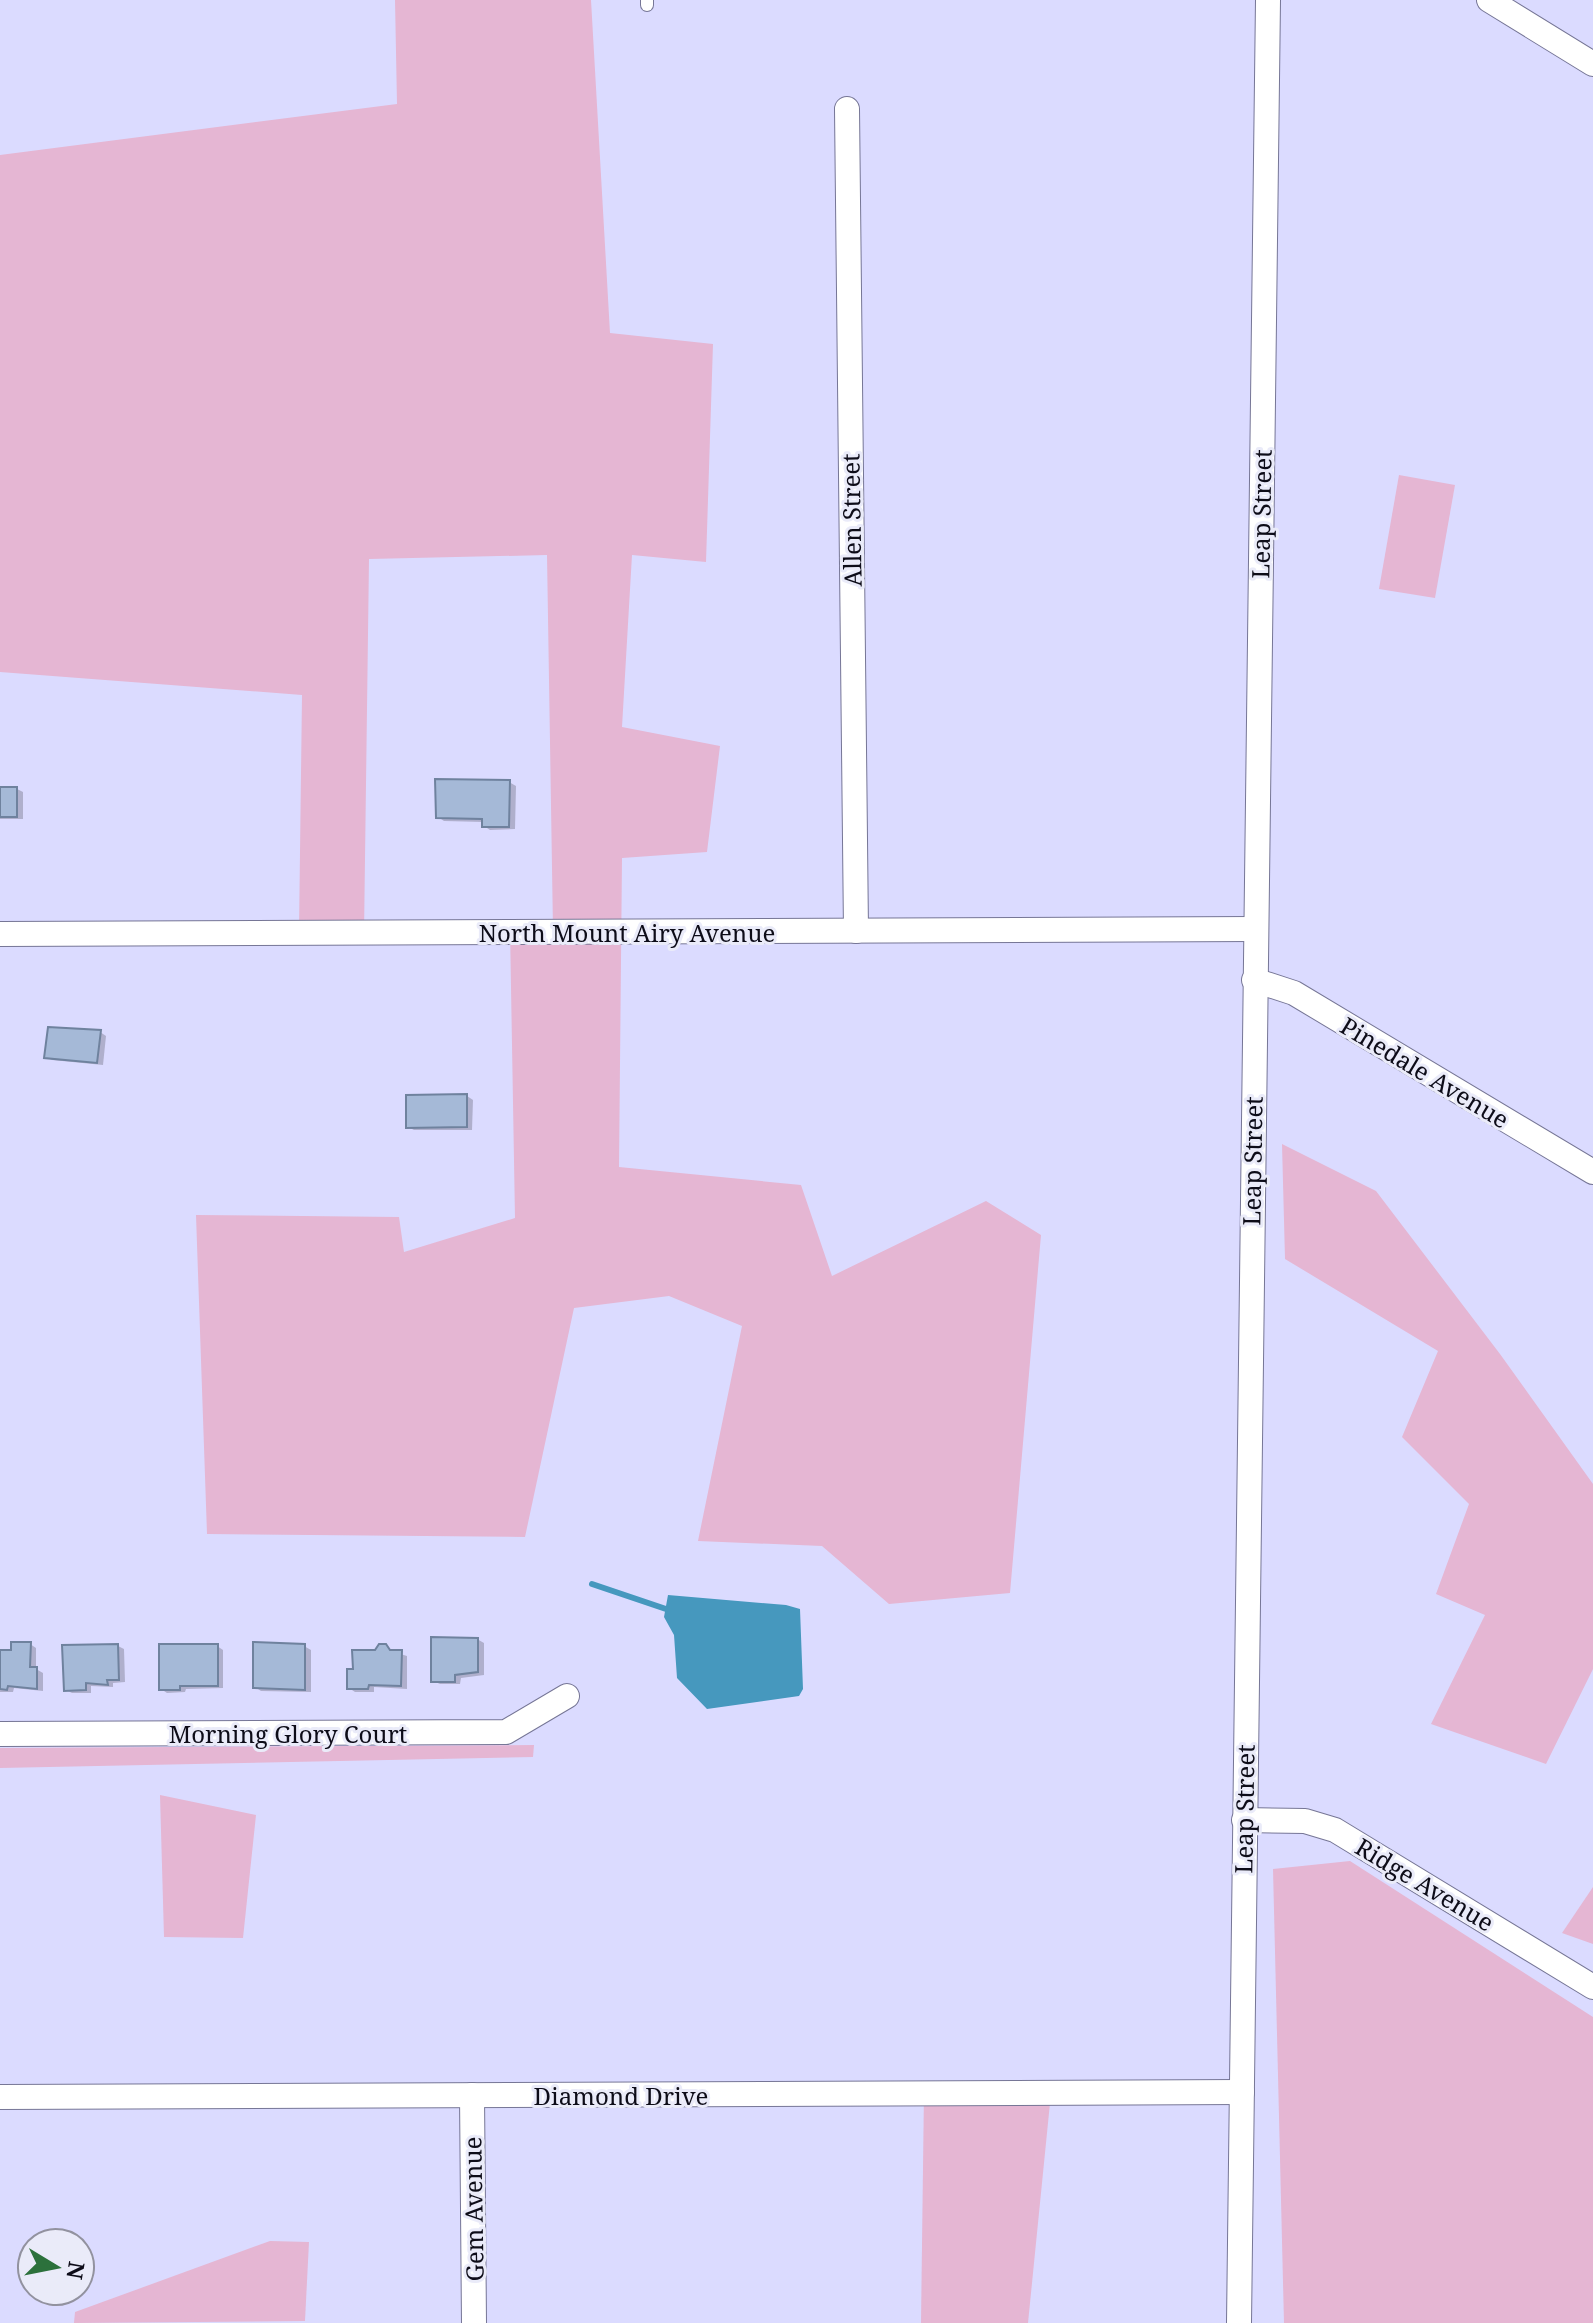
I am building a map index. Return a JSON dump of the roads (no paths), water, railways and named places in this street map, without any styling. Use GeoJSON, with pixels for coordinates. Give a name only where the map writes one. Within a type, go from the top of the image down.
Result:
{"type":"FeatureCollection","features":[{"type":"Feature","properties":{"kind":"street","name":"Leap Street"},"geometry":{"type":"LineString","coordinates":[[1239,2323],[1268,0]]}},
{"type":"Feature","properties":{"kind":"street"},"geometry":{"type":"LineString","coordinates":[[1489,0],[1593,64]]}},
{"type":"Feature","properties":{"kind":"street","name":"Allen Street"},"geometry":{"type":"LineString","coordinates":[[847,109],[856,931]]}},
{"type":"Feature","properties":{"kind":"street","name":"North Mount Airy Avenue"},"geometry":{"type":"LineString","coordinates":[[0,934],[1255,929]]}},
{"type":"Feature","properties":{"kind":"street","name":"Pinedale Avenue"},"geometry":{"type":"LineString","coordinates":[[1254,980],[1294,993],[1593,1172]]}},
{"type":"Feature","properties":{"kind":"street","name":"Morning Glory Court"},"geometry":{"type":"LineString","coordinates":[[0,1734],[506,1732],[567,1696]]}},
{"type":"Feature","properties":{"kind":"street","name":"Ridge Avenue"},"geometry":{"type":"LineString","coordinates":[[1244,1820],[1305,1821],[1335,1830],[1593,1987]]}},
{"type":"Feature","properties":{"kind":"street","name":"Diamond Drive"},"geometry":{"type":"LineString","coordinates":[[0,2097],[1242,2092]]}},
{"type":"Feature","properties":{"kind":"street","name":"Gem Avenue"},"geometry":{"type":"LineString","coordinates":[[472,2095],[474,2323]]}},
{"type":"Feature","properties":{"kind":"water"},"geometry":{"type":"Polygon","coordinates":[[[668,1595],[786,1605],[800,1609],[803,1689],[799,1696],[707,1709],[677,1678],[674,1635],[664,1617],[668,1595]]]}},
{"type":"Feature","properties":{"kind":"waterway"},"geometry":{"type":"LineString","coordinates":[[592,1584],[666,1609]]}}]}
